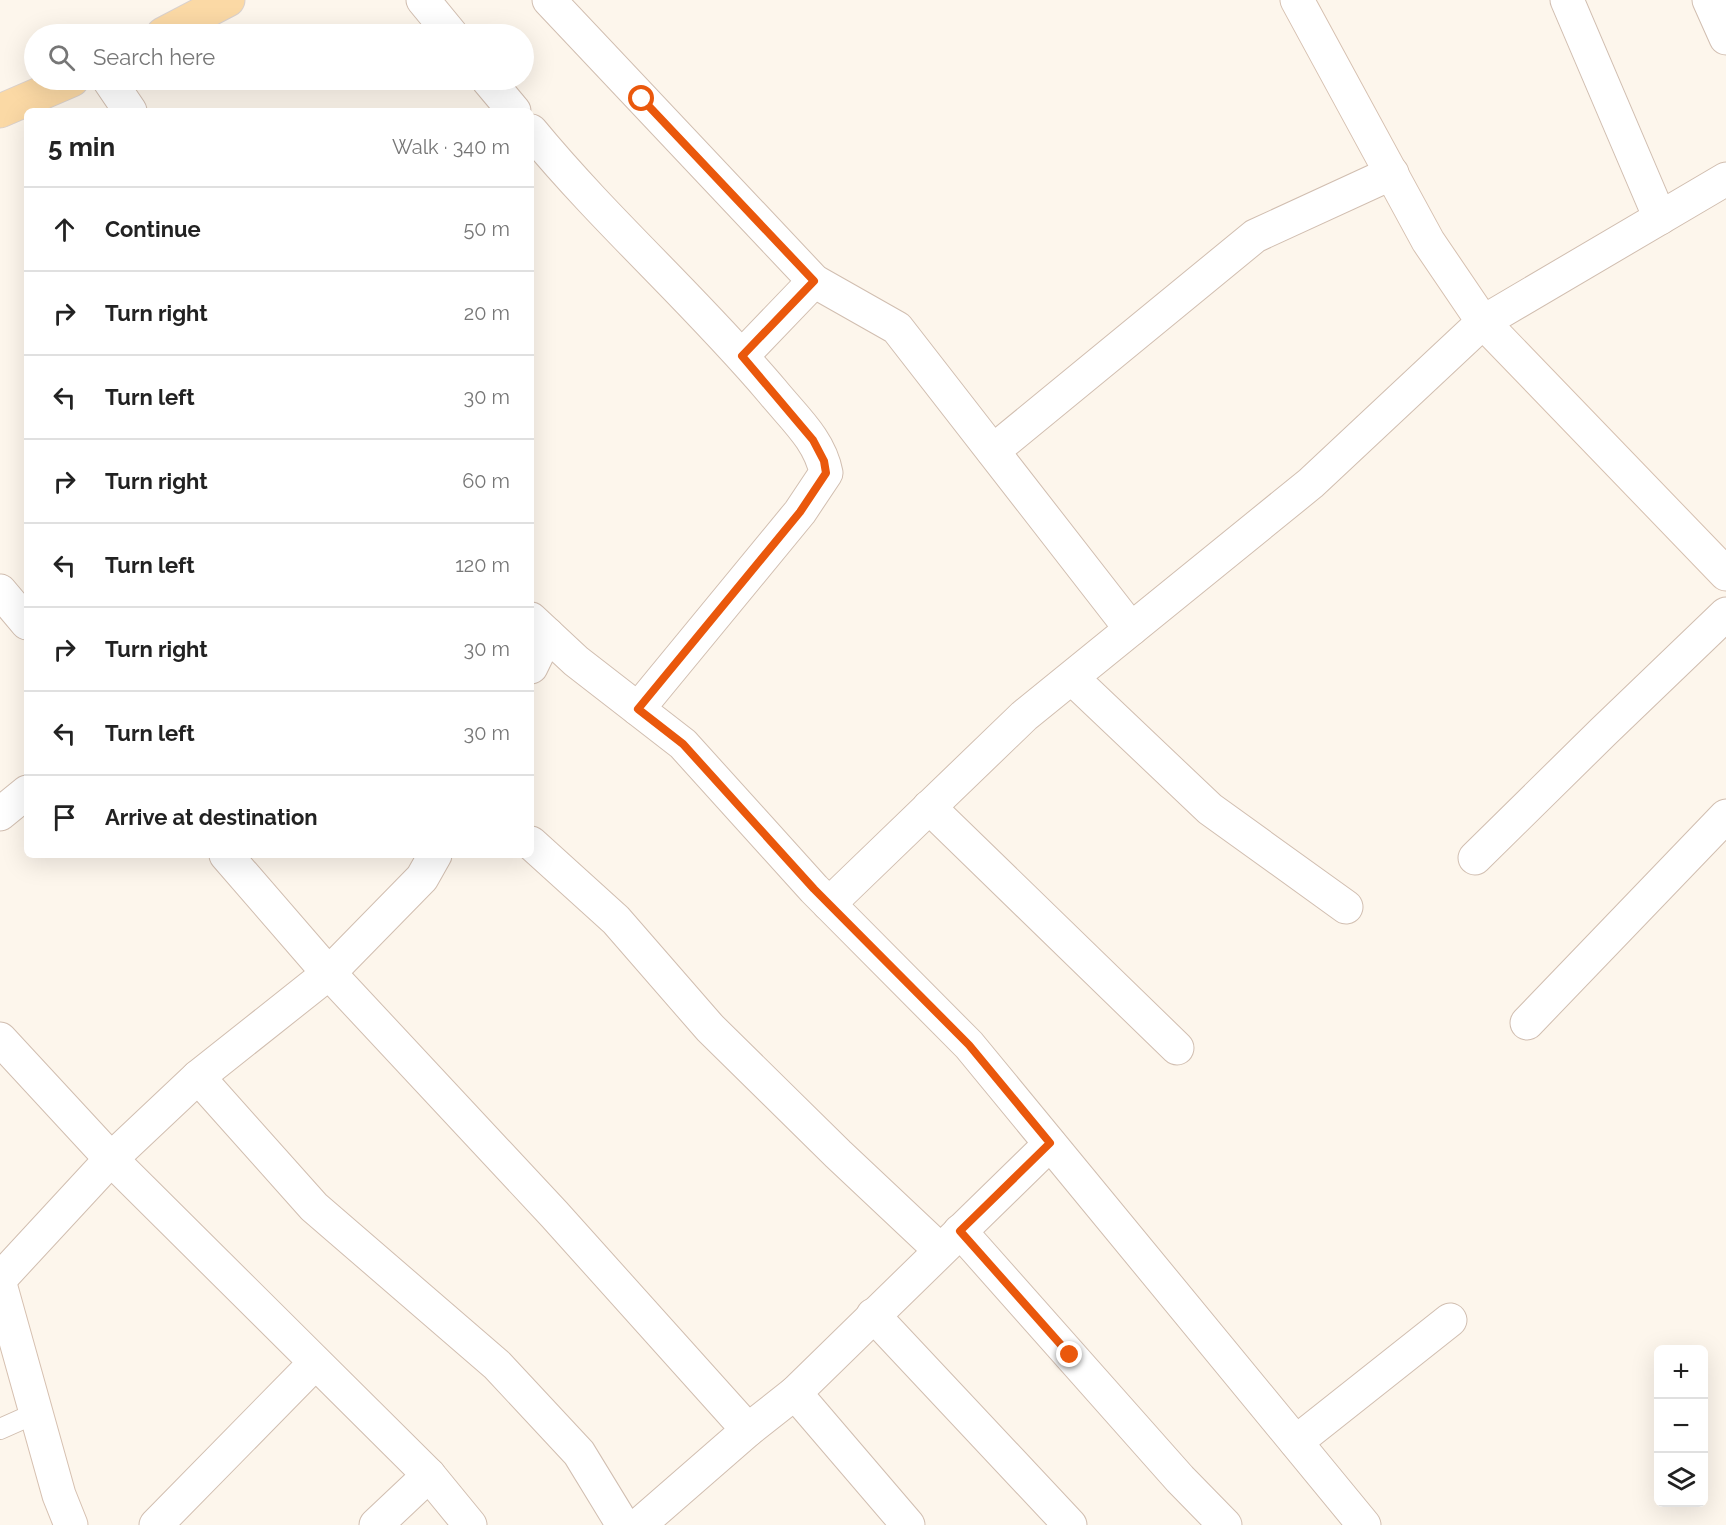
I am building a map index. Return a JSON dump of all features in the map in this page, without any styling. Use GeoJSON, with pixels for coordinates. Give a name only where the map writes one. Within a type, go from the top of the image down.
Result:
{"type":"FeatureCollection","features":[{"type":"Feature","properties":{"kind":"main road"},"geometry":{"type":"LineString","coordinates":[[182,24],[228,0]]}},
{"type":"Feature","properties":{"kind":"main road"},"geometry":{"type":"LineString","coordinates":[[0,111],[49,90]]}},
{"type":"Feature","properties":{"kind":"street"},"geometry":{"type":"LineString","coordinates":[[423,0],[443,24]]}},
{"type":"Feature","properties":{"kind":"street"},"geometry":{"type":"LineString","coordinates":[[549,0],[814,281],[897,328],[1131,629]]}},
{"type":"Feature","properties":{"kind":"street"},"geometry":{"type":"LineString","coordinates":[[1297,0],[1428,241],[1483,322],[1726,574]]}},
{"type":"Feature","properties":{"kind":"street"},"geometry":{"type":"LineString","coordinates":[[1567,0],[1660,218]]}},
{"type":"Feature","properties":{"kind":"street"},"geometry":{"type":"LineString","coordinates":[[1709,0],[1726,38]]}},
{"type":"Feature","properties":{"kind":"street"},"geometry":{"type":"LineString","coordinates":[[116,90],[128,108]]}},
{"type":"Feature","properties":{"kind":"street"},"geometry":{"type":"LineString","coordinates":[[496,90],[511,108]]}},
{"type":"Feature","properties":{"kind":"street"},"geometry":{"type":"LineString","coordinates":[[534,135],[561,167],[742,356],[813,440],[824,461],[826,473],[800,512],[638,709]]}},
{"type":"Feature","properties":{"kind":"street"},"geometry":{"type":"LineString","coordinates":[[993,452],[1255,236],[1392,173]]}},
{"type":"Feature","properties":{"kind":"street"},"geometry":{"type":"LineString","coordinates":[[829,904],[1024,716],[1311,483],[1483,322],[1726,179]]}},
{"type":"Feature","properties":{"kind":"street"},"geometry":{"type":"LineString","coordinates":[[742,356],[814,281]]}},
{"type":"Feature","properties":{"kind":"street"},"geometry":{"type":"LineString","coordinates":[[0,591],[24,619]]}},
{"type":"Feature","properties":{"kind":"street"},"geometry":{"type":"LineString","coordinates":[[1475,858],[1602,732],[1726,614]]}},
{"type":"Feature","properties":{"kind":"street"},"geometry":{"type":"LineString","coordinates":[[539,627],[576,661],[683,744],[829,904],[969,1045],[1364,1525]]}},
{"type":"Feature","properties":{"kind":"street"},"geometry":{"type":"LineString","coordinates":[[534,652],[539,627]]}},
{"type":"Feature","properties":{"kind":"street"},"geometry":{"type":"LineString","coordinates":[[1072,678],[1210,809],[1346,907]]}},
{"type":"Feature","properties":{"kind":"street"},"geometry":{"type":"LineString","coordinates":[[0,814],[24,794]]}},
{"type":"Feature","properties":{"kind":"street"},"geometry":{"type":"LineString","coordinates":[[929,807],[1177,1048]]}},
{"type":"Feature","properties":{"kind":"street"},"geometry":{"type":"LineString","coordinates":[[1527,1023],[1726,816]]}},
{"type":"Feature","properties":{"kind":"street"},"geometry":{"type":"LineString","coordinates":[[534,846],[616,920],[710,1028],[838,1154],[950,1240],[1225,1525]]}},
{"type":"Feature","properties":{"kind":"street"},"geometry":{"type":"LineString","coordinates":[[229,858],[329,973],[554,1214],[748,1430]]}},
{"type":"Feature","properties":{"kind":"street"},"geometry":{"type":"LineString","coordinates":[[0,1279],[111,1159],[198,1077],[329,973],[422,878],[433,858]]}},
{"type":"Feature","properties":{"kind":"street"},"geometry":{"type":"LineString","coordinates":[[0,1039],[111,1159],[429,1475],[470,1525]]}},
{"type":"Feature","properties":{"kind":"street"},"geometry":{"type":"LineString","coordinates":[[198,1077],[314,1207],[506,1374],[579,1452],[623,1525]]}},
{"type":"Feature","properties":{"kind":"street"},"geometry":{"type":"LineString","coordinates":[[639,1525],[748,1430],[795,1393],[1050,1143]]}},
{"type":"Feature","properties":{"kind":"street"},"geometry":{"type":"LineString","coordinates":[[0,1284],[59,1495],[71,1525]]}},
{"type":"Feature","properties":{"kind":"street"},"geometry":{"type":"LineString","coordinates":[[873,1315],[1070,1525]]}},
{"type":"Feature","properties":{"kind":"street"},"geometry":{"type":"LineString","coordinates":[[1296,1442],[1450,1320]]}},
{"type":"Feature","properties":{"kind":"street"},"geometry":{"type":"LineString","coordinates":[[156,1525],[315,1363]]}},
{"type":"Feature","properties":{"kind":"street"},"geometry":{"type":"LineString","coordinates":[[795,1393],[892,1520]]}},
{"type":"Feature","properties":{"kind":"street"},"geometry":{"type":"LineString","coordinates":[[376,1525],[429,1475]]}},
{"type":"Feature","properties":{"kind":"lane"},"geometry":{"type":"LineString","coordinates":[[0,1429],[36,1413]]}},
{"type":"Feature","properties":{"kind":"route"},"geometry":{"type":"LineString","coordinates":[[642,99],[814,281],[742,356],[813,440],[824,461],[826,473],[800,512],[638,709],[683,744],[814,889],[969,1045],[1050,1143],[960,1231],[1070,1355]]}}]}
